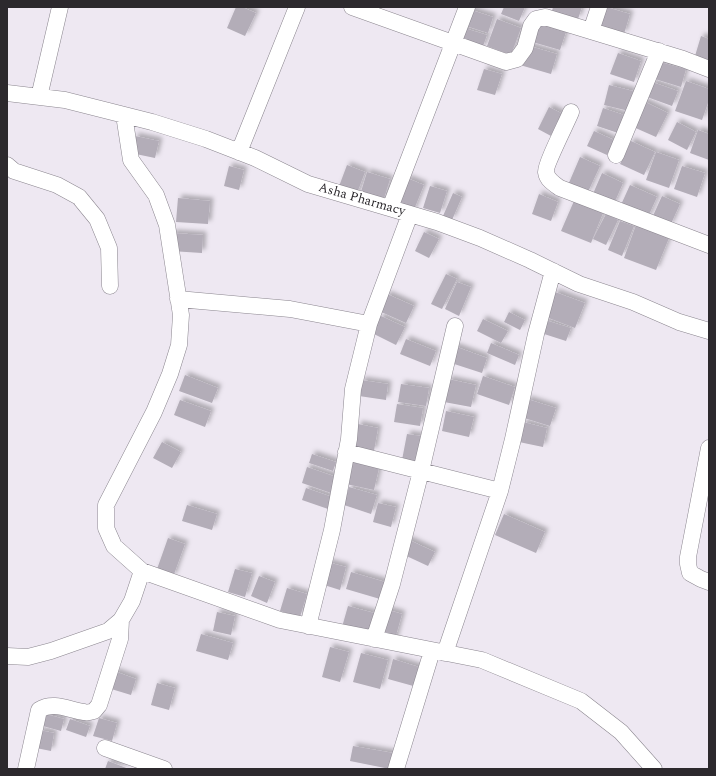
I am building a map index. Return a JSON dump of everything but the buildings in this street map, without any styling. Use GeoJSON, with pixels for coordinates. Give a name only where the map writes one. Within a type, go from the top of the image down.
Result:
{"type":"FeatureCollection","features":[{"type":"Feature","properties":{"kind":"street"},"geometry":{"type":"LineString","coordinates":[[39,97],[60,7]]}},
{"type":"Feature","properties":{"kind":"street"},"geometry":{"type":"LineString","coordinates":[[239,152],[297,7]]}},
{"type":"Feature","properties":{"kind":"street"},"geometry":{"type":"LineString","coordinates":[[352,7],[506,62],[517,60],[525,48],[531,26],[536,19],[545,17],[659,51],[709,69]]}},
{"type":"Feature","properties":{"kind":"street"},"geometry":{"type":"LineString","coordinates":[[390,208],[468,7]]}},
{"type":"Feature","properties":{"kind":"street"},"geometry":{"type":"LineString","coordinates":[[591,31],[598,7]]}},
{"type":"Feature","properties":{"kind":"street"},"geometry":{"type":"LineString","coordinates":[[616,155],[659,51]]}},
{"type":"Feature","properties":{"kind":"street","name":"Asha Pharmacy"},"geometry":{"type":"LineString","coordinates":[[7,93],[65,100],[152,122],[206,140],[255,158],[308,184],[437,222],[480,238],[579,284],[632,302],[679,322],[709,332]]}},
{"type":"Feature","properties":{"kind":"street"},"geometry":{"type":"LineString","coordinates":[[571,112],[546,171],[549,180],[560,188],[709,245]]}},
{"type":"Feature","properties":{"kind":"street"},"geometry":{"type":"LineString","coordinates":[[124,115],[131,160],[156,195],[167,225],[181,315],[179,345],[170,374],[154,412],[106,505],[106,528],[114,546],[142,571],[280,620],[482,660],[581,701],[621,732],[654,769]]}},
{"type":"Feature","properties":{"kind":"street"},"geometry":{"type":"LineString","coordinates":[[9,168],[57,185],[79,197],[97,219],[109,248],[110,286]]}},
{"type":"Feature","properties":{"kind":"street"},"geometry":{"type":"LineString","coordinates":[[308,626],[332,530],[349,439],[353,389],[369,324],[410,214]]}},
{"type":"Feature","properties":{"kind":"street"},"geometry":{"type":"LineString","coordinates":[[396,769],[500,491],[536,334],[553,271]]}},
{"type":"Feature","properties":{"kind":"street"},"geometry":{"type":"LineString","coordinates":[[178,299],[290,309],[369,324]]}},
{"type":"Feature","properties":{"kind":"street"},"geometry":{"type":"LineString","coordinates":[[374,639],[392,584],[421,471],[455,326]]}},
{"type":"Feature","properties":{"kind":"street"},"geometry":{"type":"LineString","coordinates":[[709,448],[688,557],[690,573],[709,582]]}},
{"type":"Feature","properties":{"kind":"street"},"geometry":{"type":"LineString","coordinates":[[346,452],[500,491]]}},
{"type":"Feature","properties":{"kind":"street"},"geometry":{"type":"LineString","coordinates":[[7,656],[28,657],[51,651],[108,631],[121,620],[132,601],[142,571]]}},
{"type":"Feature","properties":{"kind":"street"},"geometry":{"type":"LineString","coordinates":[[26,769],[39,710],[44,706],[53,706],[86,713],[94,711],[99,705],[120,639],[121,620]]}},
{"type":"Feature","properties":{"kind":"street"},"geometry":{"type":"LineString","coordinates":[[105,748],[164,769]]}}]}
